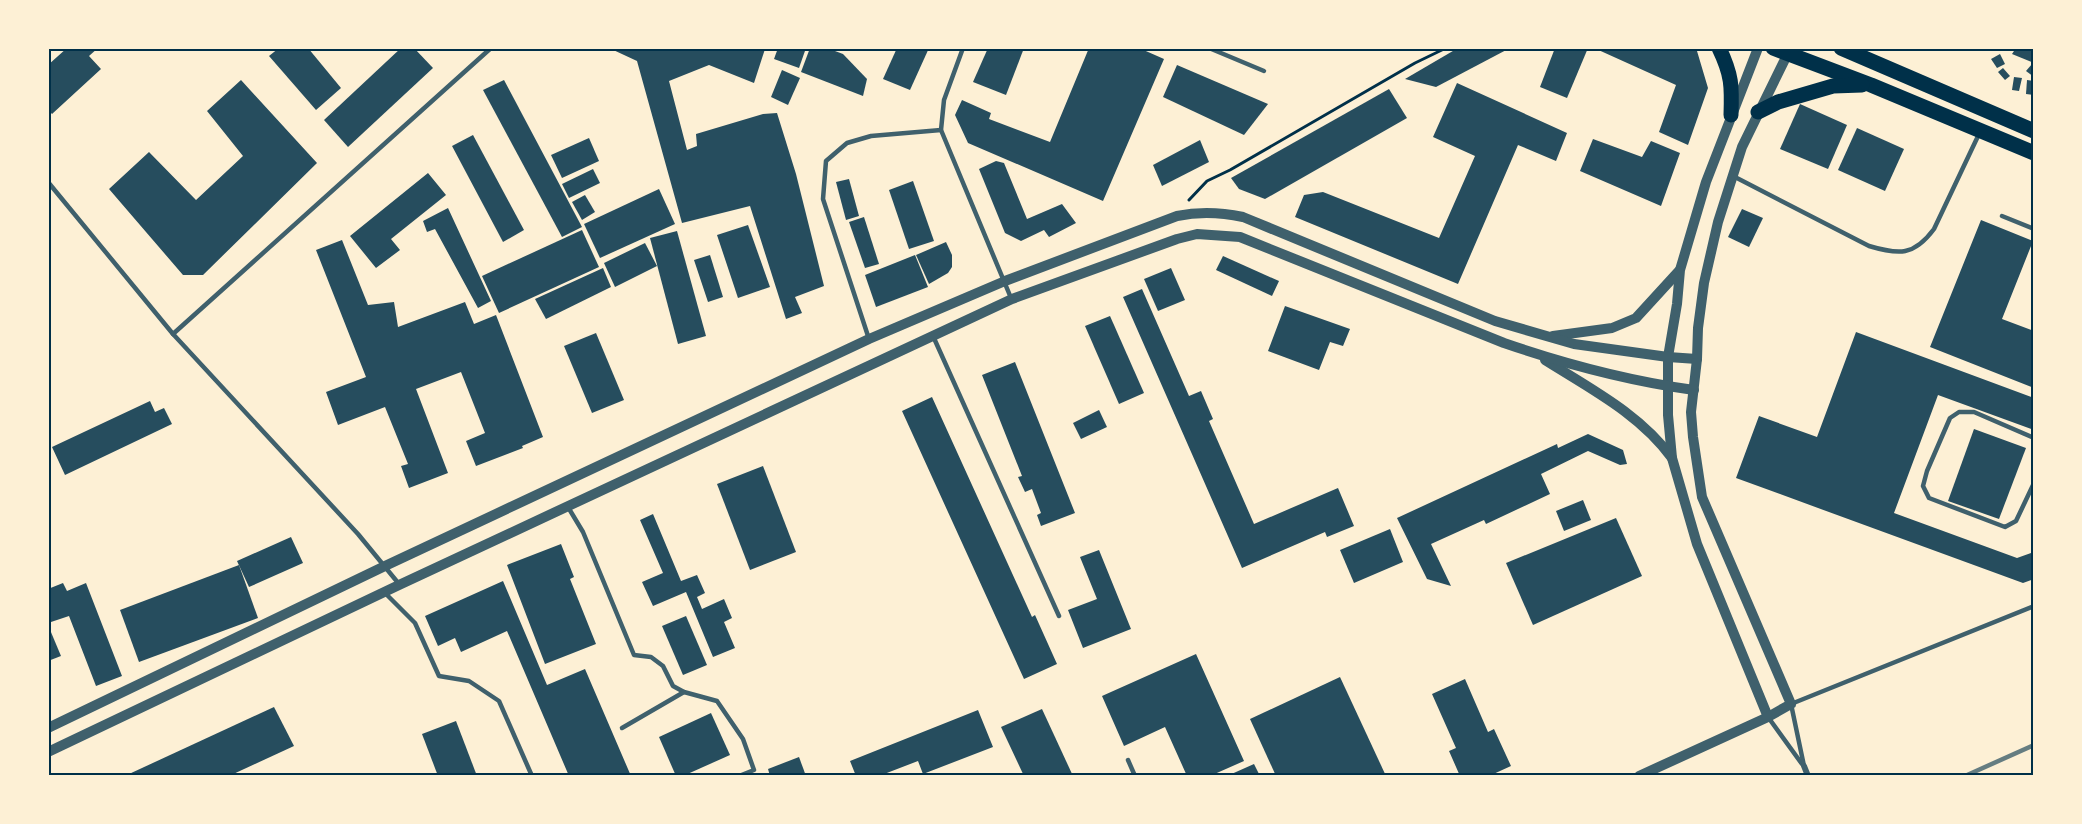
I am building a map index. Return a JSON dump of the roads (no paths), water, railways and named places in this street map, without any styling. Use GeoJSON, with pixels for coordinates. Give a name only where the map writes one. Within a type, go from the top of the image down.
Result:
{"type":"FeatureCollection","features":[{"type":"Feature","properties":{"kind":"main road"},"geometry":{"type":"LineString","coordinates":[[1719,48],[1729,68],[1732,82],[1731,115]]}},
{"type":"Feature","properties":{"kind":"main road"},"geometry":{"type":"LineString","coordinates":[[1841,48],[2034,131]]}},
{"type":"Feature","properties":{"kind":"main road"},"geometry":{"type":"LineString","coordinates":[[1865,48],[1876,63]]}},
{"type":"Feature","properties":{"kind":"main road"},"geometry":{"type":"LineString","coordinates":[[1784,50],[2034,154]]}},
{"type":"Feature","properties":{"kind":"main road"},"geometry":{"type":"LineString","coordinates":[[1758,112],[1778,102],[1833,86],[1871,85]]}},
{"type":"Feature","properties":{"kind":"street"},"geometry":{"type":"LineString","coordinates":[[1758,48],[1706,182],[1680,270],[1668,357],[1668,422],[1672,458],[1697,544],[1768,717]]}},
{"type":"Feature","properties":{"kind":"street"},"geometry":{"type":"LineString","coordinates":[[1639,776],[1768,717],[1791,704],[1702,497],[1691,412],[1704,283],[1718,222],[1742,147],[1784,50]]}},
{"type":"Feature","properties":{"kind":"street"},"geometry":{"type":"LineString","coordinates":[[48,728],[385,566],[869,339],[1005,280],[1177,216],[1196,212],[1220,212],[1243,217],[1495,321],[1547,337],[1574,344],[1697,359]]}},
{"type":"Feature","properties":{"kind":"street"},"geometry":{"type":"LineString","coordinates":[[48,752],[384,592],[1012,299],[1177,239],[1197,234],[1240,237],[1535,354],[1668,386],[1694,390]]}},
{"type":"Feature","properties":{"kind":"street"},"geometry":{"type":"LineString","coordinates":[[1547,337],[1611,328],[1636,318],[1680,270]]}},
{"type":"Feature","properties":{"kind":"street"},"geometry":{"type":"LineString","coordinates":[[1535,354],[1634,418],[1659,441],[1672,458]]}},
{"type":"Feature","properties":{"kind":"street"},"geometry":{"type":"LineString","coordinates":[[1804,766],[1808,776]]}},
{"type":"Feature","properties":{"kind":"lane"},"geometry":{"type":"LineString","coordinates":[[173,334],[491,48]]}},
{"type":"Feature","properties":{"kind":"lane"},"geometry":{"type":"LineString","coordinates":[[963,48],[944,100],[941,130],[1012,299]]}},
{"type":"Feature","properties":{"kind":"lane"},"geometry":{"type":"LineString","coordinates":[[1209,48],[1264,71]]}},
{"type":"Feature","properties":{"kind":"lane"},"geometry":{"type":"LineString","coordinates":[[869,339],[823,199],[826,160],[847,143],[871,136],[941,130]]}},
{"type":"Feature","properties":{"kind":"lane"},"geometry":{"type":"LineString","coordinates":[[1733,176],[1869,246],[1891,252],[1909,251],[1925,241],[1934,229],[1980,131]]}},
{"type":"Feature","properties":{"kind":"lane"},"geometry":{"type":"LineString","coordinates":[[48,182],[173,334],[358,534],[399,585]]}},
{"type":"Feature","properties":{"kind":"lane"},"geometry":{"type":"LineString","coordinates":[[2002,216],[2034,229]]}},
{"type":"Feature","properties":{"kind":"lane"},"geometry":{"type":"LineString","coordinates":[[933,336],[1059,616]]}},
{"type":"Feature","properties":{"kind":"lane"},"geometry":{"type":"LineString","coordinates":[[2034,438],[1974,412],[1959,412],[1950,418],[1927,471],[1923,486],[1929,498],[2005,527],[2016,521],[2034,483]]}},
{"type":"Feature","properties":{"kind":"lane"},"geometry":{"type":"LineString","coordinates":[[568,507],[584,532],[634,655],[651,657],[663,666],[673,686],[684,692],[717,700],[743,739],[754,770],[739,776]]}},
{"type":"Feature","properties":{"kind":"lane"},"geometry":{"type":"LineString","coordinates":[[384,592],[415,623],[439,676],[469,681],[499,701],[532,776]]}},
{"type":"Feature","properties":{"kind":"lane"},"geometry":{"type":"LineString","coordinates":[[1804,766],[1791,704],[2034,606]]}},
{"type":"Feature","properties":{"kind":"lane"},"geometry":{"type":"LineString","coordinates":[[622,728],[684,692]]}},
{"type":"Feature","properties":{"kind":"lane"},"geometry":{"type":"LineString","coordinates":[[1768,717],[1804,766]]}},
{"type":"Feature","properties":{"kind":"lane"},"geometry":{"type":"LineString","coordinates":[[1128,760],[1135,776]]}},
{"type":"Feature","properties":{"kind":"railway"},"geometry":{"type":"LineString","coordinates":[[1965,776],[2034,745]]}}]}
